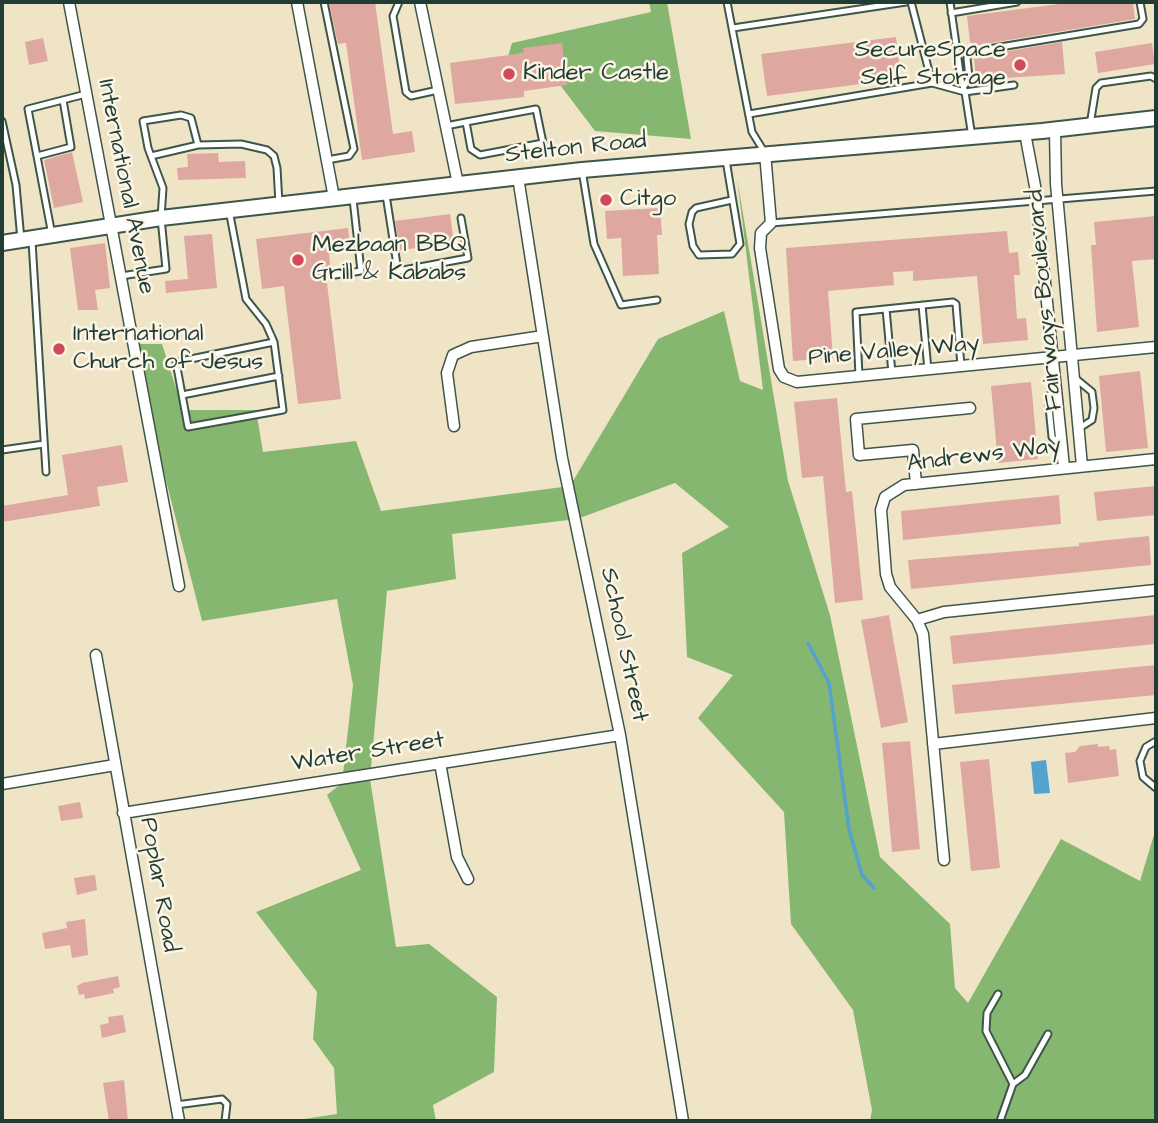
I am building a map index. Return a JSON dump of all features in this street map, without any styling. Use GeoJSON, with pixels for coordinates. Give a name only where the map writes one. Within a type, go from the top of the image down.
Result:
{"type":"FeatureCollection","features":[{"type":"Feature","properties":{"kind":"main road","name":"Stelton Road"},"geometry":{"type":"LineString","coordinates":[[2,243],[161,218],[582,170],[1055,130],[1156,118]]}},
{"type":"Feature","properties":{"kind":"street","name":"International Avenue"},"geometry":{"type":"LineString","coordinates":[[69,2],[180,586]]}},
{"type":"Feature","properties":{"kind":"street"},"geometry":{"type":"LineString","coordinates":[[297,2],[334,198]]}},
{"type":"Feature","properties":{"kind":"street"},"geometry":{"type":"LineString","coordinates":[[420,2],[458,184]]}},
{"type":"Feature","properties":{"kind":"street","name":"Fairways Boulevard"},"geometry":{"type":"LineString","coordinates":[[1055,130],[1057,198],[1082,466]]}},
{"type":"Feature","properties":{"kind":"street","name":"Fairways Boulevard"},"geometry":{"type":"LineString","coordinates":[[1026,132],[1036,200],[1064,467]]}},
{"type":"Feature","properties":{"kind":"street","name":"Pine Valley Way"},"geometry":{"type":"LineString","coordinates":[[765,153],[771,223],[761,233],[760,248],[779,369],[784,377],[797,382],[1156,346]]}},
{"type":"Feature","properties":{"kind":"street","name":"School Street"},"geometry":{"type":"LineString","coordinates":[[518,177],[562,458],[620,735],[683,1121]]}},
{"type":"Feature","properties":{"kind":"street"},"geometry":{"type":"LineString","coordinates":[[454,426],[447,373],[453,355],[471,347],[543,336]]}},
{"type":"Feature","properties":{"kind":"street"},"geometry":{"type":"LineString","coordinates":[[916,484],[913,450],[859,455],[856,419],[970,408]]}},
{"type":"Feature","properties":{"kind":"street","name":"Andrews Way"},"geometry":{"type":"LineString","coordinates":[[944,860],[923,634],[917,620],[897,598],[888,581],[881,510],[890,491],[916,484],[1156,459]]}},
{"type":"Feature","properties":{"kind":"street"},"geometry":{"type":"LineString","coordinates":[[917,620],[944,612],[1156,590]]}},
{"type":"Feature","properties":{"kind":"street","name":"Poplar Road"},"geometry":{"type":"LineString","coordinates":[[96,655],[179,1121]]}},
{"type":"Feature","properties":{"kind":"street"},"geometry":{"type":"LineString","coordinates":[[933,744],[1156,718]]}},
{"type":"Feature","properties":{"kind":"street","name":"Water Street"},"geometry":{"type":"LineString","coordinates":[[123,813],[620,735]]}},
{"type":"Feature","properties":{"kind":"street"},"geometry":{"type":"LineString","coordinates":[[440,763],[457,857],[468,879]]}},
{"type":"Feature","properties":{"kind":"street"},"geometry":{"type":"LineString","coordinates":[[2,784],[115,765]]}},
{"type":"Feature","properties":{"kind":"lane"},"geometry":{"type":"LineString","coordinates":[[324,2],[354,149],[349,156],[327,160]]}},
{"type":"Feature","properties":{"kind":"lane"},"geometry":{"type":"LineString","coordinates":[[399,2],[393,16],[406,92],[411,96],[438,90]]}},
{"type":"Feature","properties":{"kind":"lane"},"geometry":{"type":"LineString","coordinates":[[727,2],[752,132],[765,153]]}},
{"type":"Feature","properties":{"kind":"lane"},"geometry":{"type":"LineString","coordinates":[[733,28],[906,2]]}},
{"type":"Feature","properties":{"kind":"lane"},"geometry":{"type":"LineString","coordinates":[[911,2],[932,83]]}},
{"type":"Feature","properties":{"kind":"lane"},"geometry":{"type":"LineString","coordinates":[[950,2],[972,137]]}},
{"type":"Feature","properties":{"kind":"lane"},"geometry":{"type":"LineString","coordinates":[[951,12],[1017,2]]}},
{"type":"Feature","properties":{"kind":"lane"},"geometry":{"type":"LineString","coordinates":[[965,88],[969,78],[967,58],[970,52],[1139,24],[1143,19],[1140,2]]}},
{"type":"Feature","properties":{"kind":"lane"},"geometry":{"type":"LineString","coordinates":[[1090,126],[1096,88],[1101,83],[1151,76],[1156,79]]}},
{"type":"Feature","properties":{"kind":"lane"},"geometry":{"type":"LineString","coordinates":[[749,114],[932,83],[965,88],[1014,85]]}},
{"type":"Feature","properties":{"kind":"lane"},"geometry":{"type":"LineString","coordinates":[[52,234],[28,109],[86,94]]}},
{"type":"Feature","properties":{"kind":"lane"},"geometry":{"type":"LineString","coordinates":[[37,156],[71,147],[63,100]]}},
{"type":"Feature","properties":{"kind":"lane"},"geometry":{"type":"LineString","coordinates":[[446,126],[466,122],[536,109],[543,143],[480,155],[471,149],[466,122]]}},
{"type":"Feature","properties":{"kind":"lane"},"geometry":{"type":"LineString","coordinates":[[121,276],[166,269],[161,218],[163,188],[151,156],[143,121],[181,115],[191,118],[198,145]]}},
{"type":"Feature","properties":{"kind":"lane"},"geometry":{"type":"LineString","coordinates":[[2,121],[27,239],[46,472]]}},
{"type":"Feature","properties":{"kind":"lane"},"geometry":{"type":"LineString","coordinates":[[151,156],[198,145],[242,145],[267,150],[274,156],[277,168],[279,204]]}},
{"type":"Feature","properties":{"kind":"lane"},"geometry":{"type":"LineString","coordinates":[[725,157],[740,241],[738,250],[732,254],[699,255],[693,246],[689,220],[692,212],[732,200]]}},
{"type":"Feature","properties":{"kind":"lane"},"geometry":{"type":"LineString","coordinates":[[582,170],[594,244],[621,305],[657,300]]}},
{"type":"Feature","properties":{"kind":"lane"},"geometry":{"type":"LineString","coordinates":[[771,223],[1156,191]]}},
{"type":"Feature","properties":{"kind":"lane"},"geometry":{"type":"LineString","coordinates":[[386,192],[398,271],[468,258],[461,218]]}},
{"type":"Feature","properties":{"kind":"lane"},"geometry":{"type":"LineString","coordinates":[[335,275],[361,271],[352,196]]}},
{"type":"Feature","properties":{"kind":"lane"},"geometry":{"type":"LineString","coordinates":[[229,210],[246,299],[266,324],[274,342],[283,410],[188,427],[176,362],[274,342]]}},
{"type":"Feature","properties":{"kind":"lane"},"geometry":{"type":"LineString","coordinates":[[859,376],[854,314],[922,305],[956,304],[961,366]]}},
{"type":"Feature","properties":{"kind":"lane"},"geometry":{"type":"LineString","coordinates":[[922,305],[928,370]]}},
{"type":"Feature","properties":{"kind":"lane"},"geometry":{"type":"LineString","coordinates":[[886,309],[892,373]]}},
{"type":"Feature","properties":{"kind":"lane"},"geometry":{"type":"LineString","coordinates":[[181,395],[279,376]]}},
{"type":"Feature","properties":{"kind":"lane"},"geometry":{"type":"LineString","coordinates":[[1073,377],[1092,392],[1094,408],[1092,420],[1078,429]]}},
{"type":"Feature","properties":{"kind":"lane"},"geometry":{"type":"LineString","coordinates":[[2,450],[44,444]]}},
{"type":"Feature","properties":{"kind":"lane"},"geometry":{"type":"LineString","coordinates":[[1156,741],[1146,747],[1140,761],[1143,777],[1156,788]]}},
{"type":"Feature","properties":{"kind":"lane"},"geometry":{"type":"LineString","coordinates":[[998,994],[987,1013],[986,1031],[1013,1084]]}},
{"type":"Feature","properties":{"kind":"lane"},"geometry":{"type":"LineString","coordinates":[[1000,1121],[1013,1084],[1025,1075],[1048,1034]]}},
{"type":"Feature","properties":{"kind":"lane"},"geometry":{"type":"LineString","coordinates":[[176,1105],[222,1099],[227,1104],[225,1121]]}},
{"type":"Feature","properties":{"kind":"green space"},"geometry":{"type":"Polygon","coordinates":[[[649,2],[667,2],[691,139],[595,131],[551,73],[507,60],[512,43],[651,12],[649,2]]]}},
{"type":"Feature","properties":{"kind":"green space"},"geometry":{"type":"Polygon","coordinates":[[[737,178],[788,481],[830,615],[880,857],[950,924],[955,988],[968,1003],[1061,839],[1140,881],[1156,828],[1156,1121],[870,1121],[872,1110],[853,1010],[791,924],[784,812],[698,718],[733,675],[687,657],[682,553],[729,527],[675,483],[577,519],[452,534],[456,579],[387,591],[370,779],[396,947],[429,944],[497,997],[494,1072],[433,1105],[436,1121],[305,1121],[304,1119],[337,1114],[334,1068],[313,1039],[317,992],[256,912],[361,870],[327,795],[342,783],[353,685],[337,599],[202,621],[131,344],[162,344],[183,410],[256,410],[263,452],[356,441],[381,511],[570,486],[658,339],[724,311],[740,381],[763,390],[737,178]]]}},
{"type":"Feature","properties":{"kind":"water"},"geometry":{"type":"Polygon","coordinates":[[[1046,760],[1050,793],[1034,794],[1031,762],[1046,760]]]}},
{"type":"Feature","properties":{"kind":"building"},"geometry":{"type":"Polygon","coordinates":[[[329,2],[375,2],[393,134],[412,131],[415,152],[362,160],[346,43],[338,44],[329,2]]]}},
{"type":"Feature","properties":{"kind":"building"},"geometry":{"type":"Polygon","coordinates":[[[1074,2],[1133,2],[1135,19],[973,46],[970,42],[967,16],[1074,2]]]}},
{"type":"Feature","properties":{"kind":"building"},"geometry":{"type":"Polygon","coordinates":[[[896,37],[901,79],[767,96],[761,54],[896,37]]]}},
{"type":"Feature","properties":{"kind":"building"},"geometry":{"type":"Polygon","coordinates":[[[43,38],[48,61],[29,65],[25,42],[43,38]]]}},
{"type":"Feature","properties":{"kind":"building","name":"SecureSpace Self Storage"},"geometry":{"type":"Polygon","coordinates":[[[1062,42],[1065,74],[976,80],[974,57],[1062,42]]]}},
{"type":"Feature","properties":{"kind":"building","name":"Kinder Castle"},"geometry":{"type":"Polygon","coordinates":[[[562,43],[567,85],[524,91],[524,97],[455,104],[450,63],[516,54],[524,52],[523,48],[562,43]]]}},
{"type":"Feature","properties":{"kind":"building"},"geometry":{"type":"Polygon","coordinates":[[[1152,43],[1155,64],[1098,73],[1095,52],[1152,43]]]}},
{"type":"Feature","properties":{"kind":"building"},"geometry":{"type":"Polygon","coordinates":[[[72,152],[83,202],[54,208],[44,160],[72,152]]]}},
{"type":"Feature","properties":{"kind":"building"},"geometry":{"type":"Polygon","coordinates":[[[218,153],[219,162],[245,161],[246,178],[178,180],[177,168],[188,167],[187,154],[218,153]]]}},
{"type":"Feature","properties":{"kind":"building"},"geometry":{"type":"Polygon","coordinates":[[[660,208],[662,235],[657,235],[659,274],[623,276],[621,238],[607,239],[605,211],[660,208]]]}},
{"type":"Feature","properties":{"kind":"building"},"geometry":{"type":"Polygon","coordinates":[[[450,214],[454,244],[400,250],[395,221],[450,214]]]}},
{"type":"Feature","properties":{"kind":"building"},"geometry":{"type":"Polygon","coordinates":[[[1156,216],[1156,259],[1132,261],[1139,327],[1097,332],[1091,245],[1096,245],[1094,222],[1156,216]]]}},
{"type":"Feature","properties":{"kind":"building"},"geometry":{"type":"Polygon","coordinates":[[[348,228],[351,251],[329,254],[331,272],[326,275],[341,399],[298,404],[284,286],[262,289],[256,239],[348,228]]]}},
{"type":"Feature","properties":{"kind":"building"},"geometry":{"type":"Polygon","coordinates":[[[1007,231],[1009,253],[1018,252],[1020,275],[1014,275],[1017,319],[1026,318],[1028,340],[983,344],[977,276],[913,281],[913,271],[893,272],[894,285],[828,291],[833,358],[793,361],[786,248],[1007,231]]]}},
{"type":"Feature","properties":{"kind":"building"},"geometry":{"type":"Polygon","coordinates":[[[212,234],[217,288],[166,293],[165,281],[188,279],[184,236],[212,234]]]}},
{"type":"Feature","properties":{"kind":"building"},"geometry":{"type":"Polygon","coordinates":[[[105,243],[110,288],[95,290],[98,310],[78,310],[70,248],[105,243]]]}},
{"type":"Feature","properties":{"kind":"building"},"geometry":{"type":"Polygon","coordinates":[[[1140,371],[1148,448],[1106,452],[1099,376],[1140,371]]]}},
{"type":"Feature","properties":{"kind":"building"},"geometry":{"type":"Polygon","coordinates":[[[1031,382],[1038,459],[998,463],[991,386],[1031,382]]]}},
{"type":"Feature","properties":{"kind":"building"},"geometry":{"type":"Polygon","coordinates":[[[837,398],[846,492],[852,491],[863,600],[835,603],[823,476],[802,478],[794,402],[837,398]]]}},
{"type":"Feature","properties":{"kind":"building"},"geometry":{"type":"Polygon","coordinates":[[[122,445],[128,482],[97,487],[100,506],[2,522],[2,506],[68,495],[62,455],[122,445]]]}},
{"type":"Feature","properties":{"kind":"building"},"geometry":{"type":"Polygon","coordinates":[[[1156,486],[1156,515],[1097,521],[1094,492],[1156,486]]]}},
{"type":"Feature","properties":{"kind":"building"},"geometry":{"type":"Polygon","coordinates":[[[1059,495],[1061,524],[903,540],[901,511],[1059,495]]]}},
{"type":"Feature","properties":{"kind":"building"},"geometry":{"type":"Polygon","coordinates":[[[1149,536],[1151,565],[911,589],[908,560],[1079,546],[1079,543],[1149,536]]]}},
{"type":"Feature","properties":{"kind":"building"},"geometry":{"type":"Polygon","coordinates":[[[889,615],[908,722],[881,728],[861,620],[889,615]]]}},
{"type":"Feature","properties":{"kind":"building"},"geometry":{"type":"Polygon","coordinates":[[[1156,615],[1156,644],[953,664],[950,636],[1156,615]]]}},
{"type":"Feature","properties":{"kind":"building"},"geometry":{"type":"Polygon","coordinates":[[[1156,665],[1156,695],[955,714],[952,685],[1156,665]]]}},
{"type":"Feature","properties":{"kind":"building"},"geometry":{"type":"Polygon","coordinates":[[[910,741],[920,849],[892,852],[882,743],[910,741]]]}},
{"type":"Feature","properties":{"kind":"building"},"geometry":{"type":"Polygon","coordinates":[[[1098,744],[1098,747],[1109,746],[1110,750],[1116,749],[1119,776],[1068,783],[1065,753],[1075,752],[1080,746],[1098,744]]]}},
{"type":"Feature","properties":{"kind":"building"},"geometry":{"type":"Polygon","coordinates":[[[989,759],[1000,868],[971,871],[960,762],[989,759]]]}},
{"type":"Feature","properties":{"kind":"building"},"geometry":{"type":"Polygon","coordinates":[[[80,802],[83,818],[61,821],[58,806],[80,802]]]}},
{"type":"Feature","properties":{"kind":"building"},"geometry":{"type":"Polygon","coordinates":[[[95,875],[97,890],[77,895],[74,878],[95,875]]]}},
{"type":"Feature","properties":{"kind":"building"},"geometry":{"type":"Polygon","coordinates":[[[85,919],[88,955],[72,958],[70,945],[45,949],[42,933],[67,928],[66,922],[85,919]]]}},
{"type":"Feature","properties":{"kind":"building"},"geometry":{"type":"Polygon","coordinates":[[[118,976],[120,987],[113,989],[114,993],[85,999],[84,994],[79,995],[77,986],[82,983],[118,976]]]}},
{"type":"Feature","properties":{"kind":"building"},"geometry":{"type":"Polygon","coordinates":[[[123,1015],[126,1032],[102,1038],[100,1025],[109,1023],[108,1017],[123,1015]]]}},
{"type":"Feature","properties":{"kind":"building"},"geometry":{"type":"Polygon","coordinates":[[[124,1080],[128,1121],[109,1121],[103,1083],[124,1080]]]}},
{"type":"Feature","properties":{"kind":"waterway"},"geometry":{"type":"LineString","coordinates":[[808,643],[829,683],[849,829],[862,875],[874,888]]}},
{"type":"Feature","properties":{"kind":"place","name":"SecureSpace Self Storage"},"geometry":{"type":"Point","coordinates":[1020,65]}},
{"type":"Feature","properties":{"kind":"place","name":"Kinder Castle"},"geometry":{"type":"Point","coordinates":[509,74]}},
{"type":"Feature","properties":{"kind":"place","name":"Citgo"},"geometry":{"type":"Point","coordinates":[606,200]}},
{"type":"Feature","properties":{"kind":"place","name":"Mezbaan BBQ Grill & Kababs"},"geometry":{"type":"Point","coordinates":[298,260]}},
{"type":"Feature","properties":{"kind":"place","name":"International Church of Jesus"},"geometry":{"type":"Point","coordinates":[59,349]}}]}
